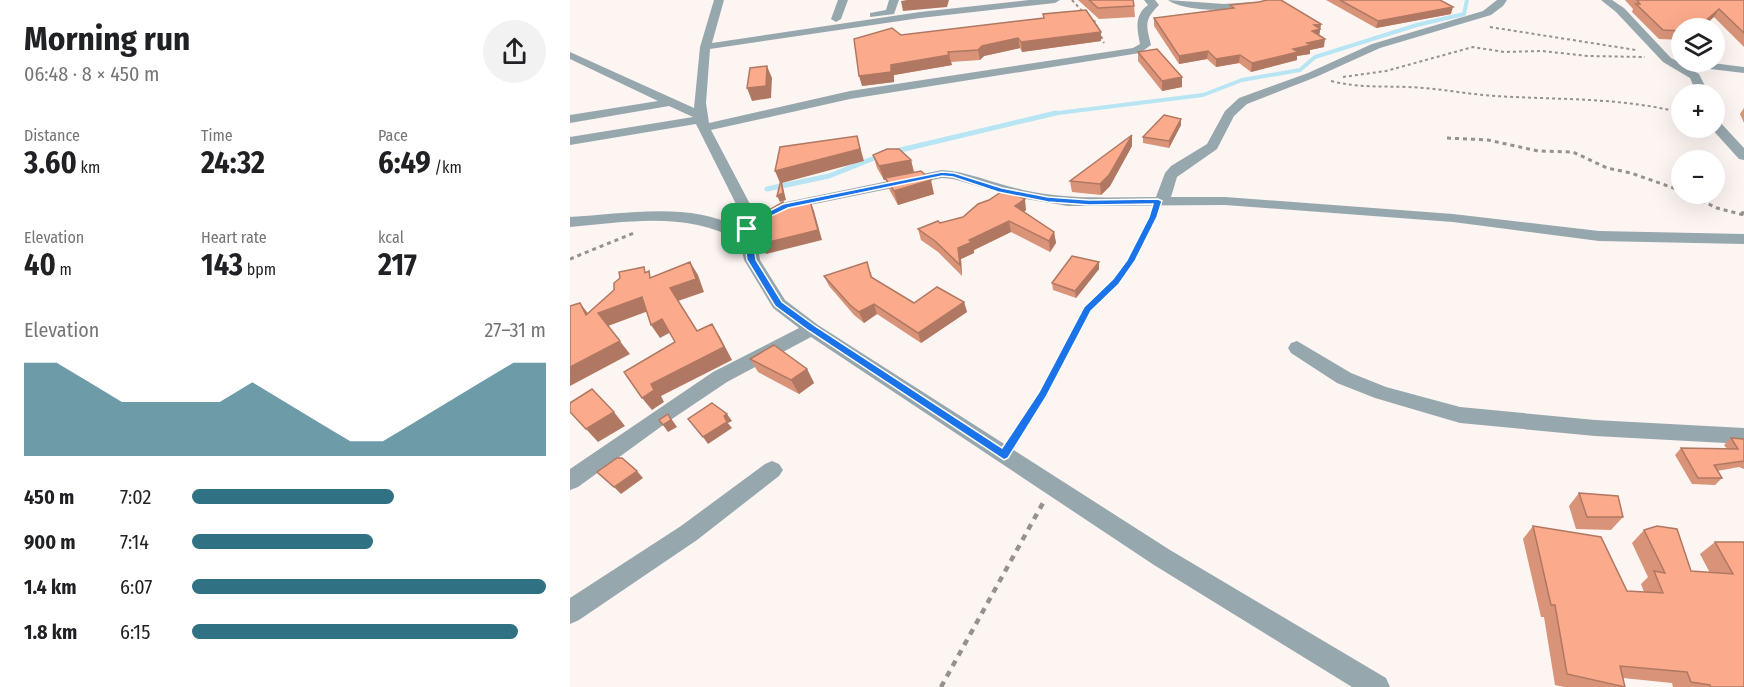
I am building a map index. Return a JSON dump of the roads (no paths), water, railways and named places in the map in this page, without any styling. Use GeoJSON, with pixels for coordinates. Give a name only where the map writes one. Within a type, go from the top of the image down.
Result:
{"type":"FeatureCollection","features":[{"type":"Feature","properties":{"kind":"street"},"geometry":{"type":"LineString","coordinates":[[719,0],[700,103],[702,121],[740,196],[752,260]]}},
{"type":"Feature","properties":{"kind":"street"},"geometry":{"type":"LineString","coordinates":[[836,19],[843,0]]}},
{"type":"Feature","properties":{"kind":"street"},"geometry":{"type":"LineString","coordinates":[[791,22],[890,12],[894,0]]}},
{"type":"Feature","properties":{"kind":"street"},"geometry":{"type":"LineString","coordinates":[[710,39],[1055,0]]}},
{"type":"Feature","properties":{"kind":"street"},"geometry":{"type":"LineString","coordinates":[[570,141],[613,136],[850,95],[1136,51],[1146,45],[1141,26],[1146,11],[1154,5],[1149,0]]}},
{"type":"Feature","properties":{"kind":"street"},"geometry":{"type":"LineString","coordinates":[[1173,0],[1197,6],[1224,7],[1276,0]]}},
{"type":"Feature","properties":{"kind":"street"},"geometry":{"type":"LineString","coordinates":[[1160,201],[1170,176],[1183,162],[1200,155],[1212,146],[1236,105],[1261,92],[1312,75],[1376,46],[1487,13],[1502,0]]}},
{"type":"Feature","properties":{"kind":"street"},"geometry":{"type":"LineString","coordinates":[[1606,0],[1620,10],[1667,60],[1695,76],[1699,84]]}},
{"type":"Feature","properties":{"kind":"street"},"geometry":{"type":"LineString","coordinates":[[570,55],[671,102],[702,121]]}},
{"type":"Feature","properties":{"kind":"street"},"geometry":{"type":"LineString","coordinates":[[1667,60],[1671,61]]}},
{"type":"Feature","properties":{"kind":"street"},"geometry":{"type":"LineString","coordinates":[[1725,68],[1744,70]]}},
{"type":"Feature","properties":{"kind":"street"},"geometry":{"type":"LineString","coordinates":[[570,119],[671,102]]}},
{"type":"Feature","properties":{"kind":"street"},"geometry":{"type":"LineString","coordinates":[[1725,129],[1744,132]]}},
{"type":"Feature","properties":{"kind":"street"},"geometry":{"type":"LineString","coordinates":[[1725,135],[1744,156]]}},
{"type":"Feature","properties":{"kind":"street"},"geometry":{"type":"LineString","coordinates":[[747,229],[771,213],[792,204],[942,174],[954,175],[1001,190],[1048,200],[1089,203],[1225,201],[1487,222],[1611,237],[1744,238]]}},
{"type":"Feature","properties":{"kind":"street"},"geometry":{"type":"LineString","coordinates":[[570,222],[661,218],[720,225],[747,239],[752,260],[778,304],[812,329],[1051,488],[1279,631],[1377,687]]}},
{"type":"Feature","properties":{"kind":"street"},"geometry":{"type":"LineString","coordinates":[[570,481],[659,417],[720,377],[812,329]]}},
{"type":"Feature","properties":{"kind":"street"},"geometry":{"type":"LineString","coordinates":[[1297,348],[1344,378],[1382,393],[1460,415],[1595,428],[1744,436]]}},
{"type":"Feature","properties":{"kind":"street"},"geometry":{"type":"LineString","coordinates":[[570,612],[689,533],[772,471]]}},
{"type":"Feature","properties":{"kind":"waterway"},"geometry":{"type":"LineString","coordinates":[[1054,114],[1203,95],[1242,80],[1300,70],[1315,57],[1417,25],[1464,14],[1467,0]]}},
{"type":"Feature","properties":{"kind":"waterway"},"geometry":{"type":"LineString","coordinates":[[892,152],[1054,114]]}},
{"type":"Feature","properties":{"kind":"waterway"},"geometry":{"type":"LineString","coordinates":[[767,189],[829,176],[882,155]]}}]}
